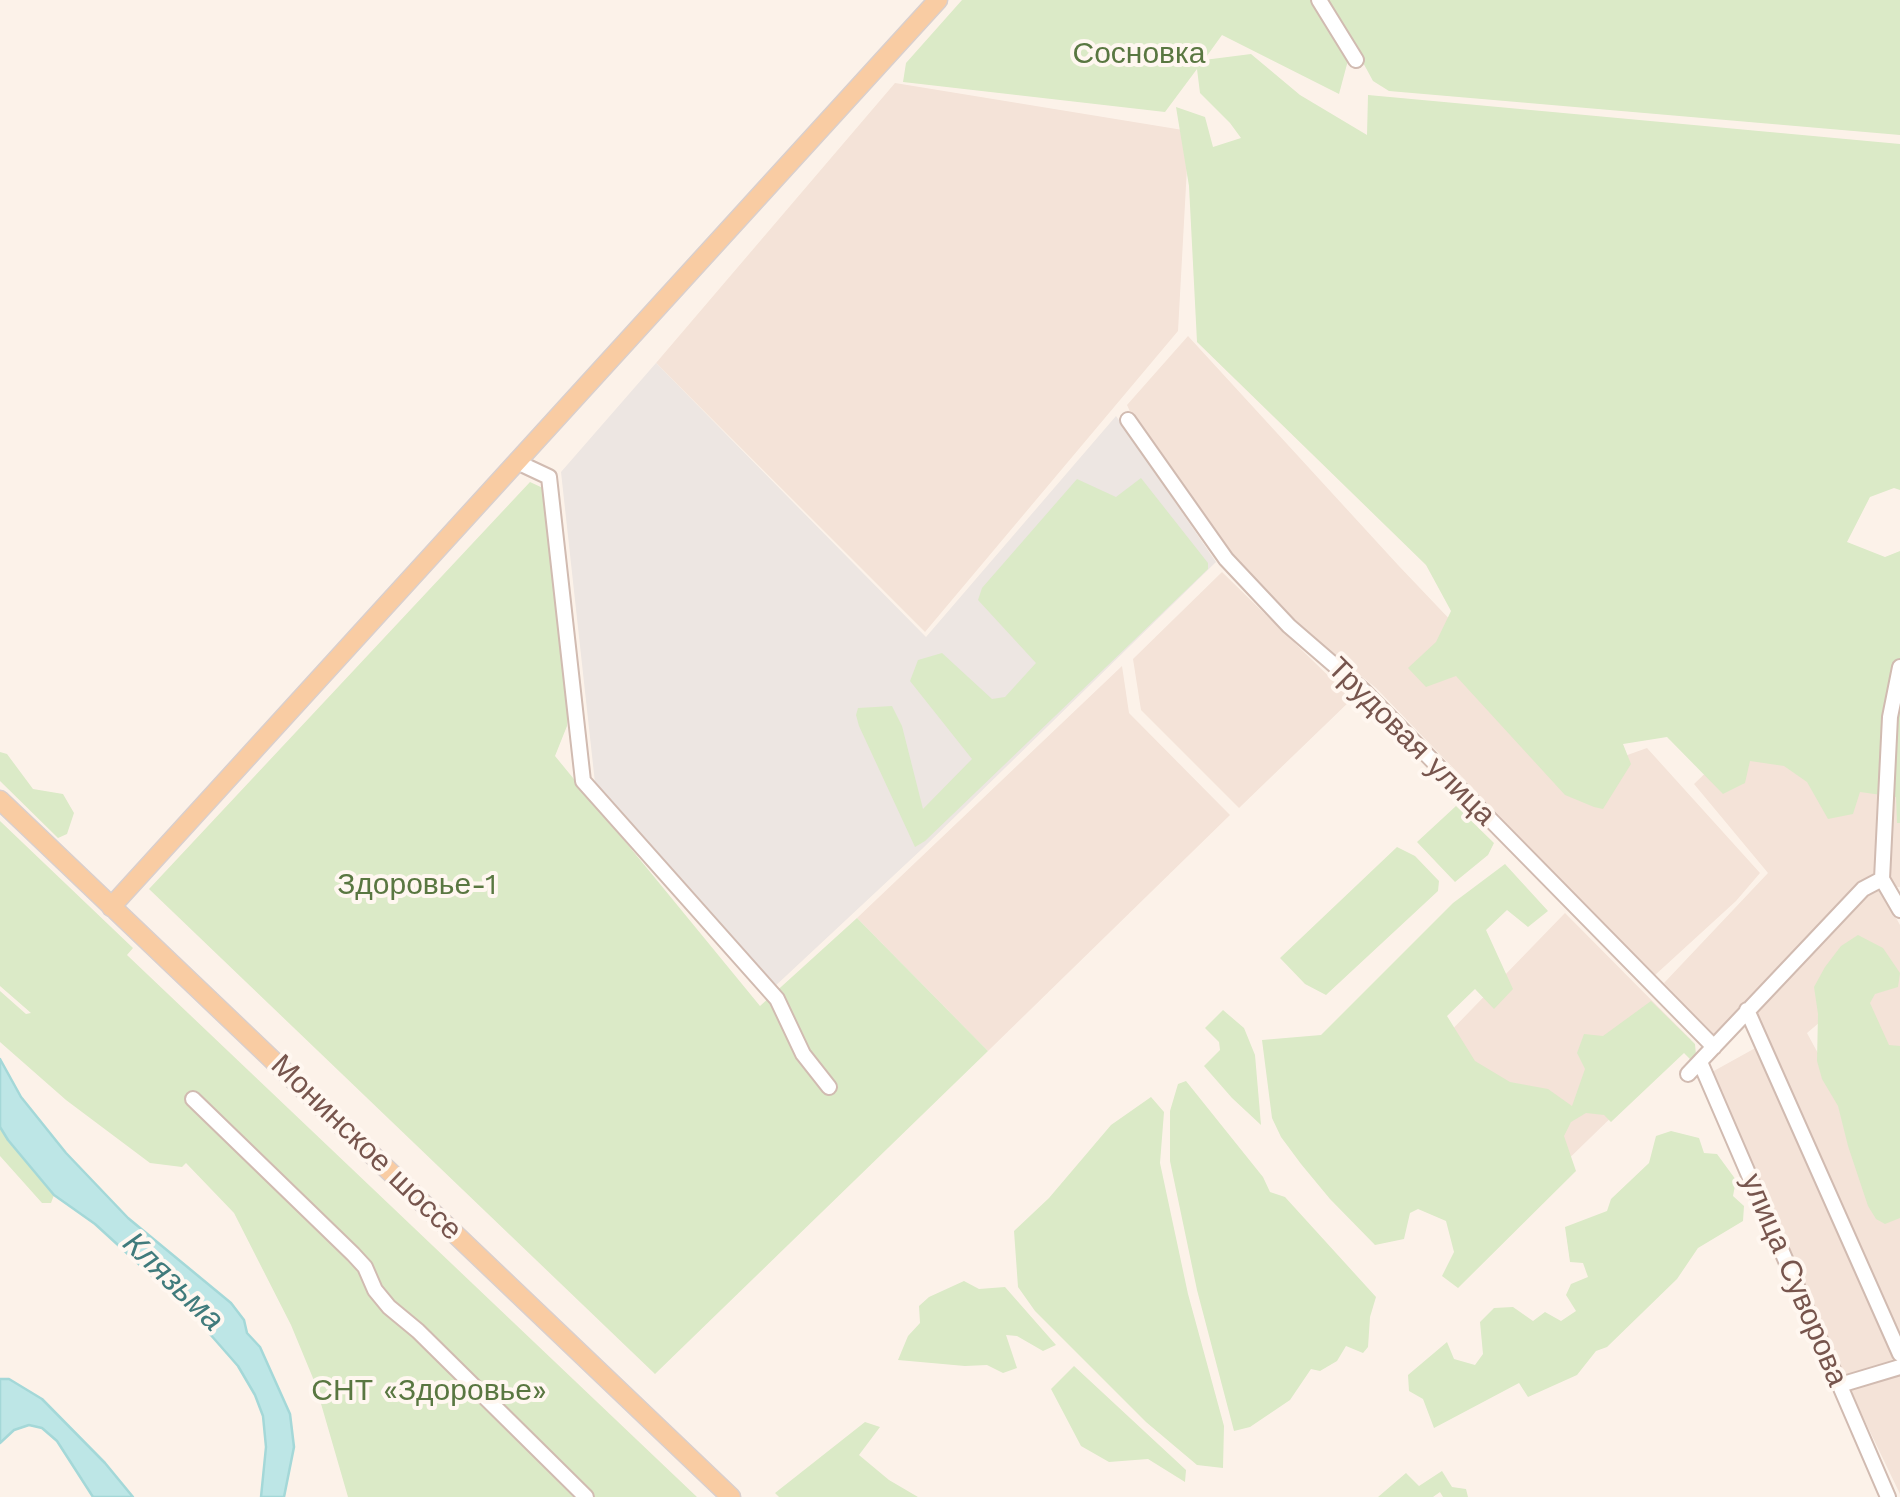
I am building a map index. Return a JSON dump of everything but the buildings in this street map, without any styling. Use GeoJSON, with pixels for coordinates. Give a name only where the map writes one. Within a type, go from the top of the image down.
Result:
{"type":"FeatureCollection","features":[{"type":"Feature","properties":{"kind":"main road"},"geometry":{"type":"LineString","coordinates":[[111,907],[938,0]]}},
{"type":"Feature","properties":{"kind":"main road","name":"Монинское шоссе"},"geometry":{"type":"LineString","coordinates":[[0,800],[731,1497]]}},
{"type":"Feature","properties":{"kind":"street"},"geometry":{"type":"LineString","coordinates":[[1319,0],[1356,60]]}},
{"type":"Feature","properties":{"kind":"street","name":"Трудовая улица"},"geometry":{"type":"LineString","coordinates":[[1128,420],[1226,559],[1289,626],[1364,690],[1714,1048]]}},
{"type":"Feature","properties":{"kind":"street"},"geometry":{"type":"LineString","coordinates":[[517,462],[549,477],[583,781],[776,1000],[802,1054],[830,1087]]}},
{"type":"Feature","properties":{"kind":"street"},"geometry":{"type":"LineString","coordinates":[[1900,666],[1890,717],[1891,888],[1900,910]]}},
{"type":"Feature","properties":{"kind":"street"},"geometry":{"type":"LineString","coordinates":[[1688,1074],[1863,889],[1891,888]]}},
{"type":"Feature","properties":{"kind":"street"},"geometry":{"type":"LineString","coordinates":[[1747,1010],[1900,1354]]}},
{"type":"Feature","properties":{"kind":"street","name":"улица Суворова"},"geometry":{"type":"LineString","coordinates":[[1700,1062],[1888,1497]]}},
{"type":"Feature","properties":{"kind":"street"},"geometry":{"type":"LineString","coordinates":[[193,1099],[352,1254],[389,1307],[432,1344],[586,1497]]}},
{"type":"Feature","properties":{"kind":"street"},"geometry":{"type":"LineString","coordinates":[[1840,1385],[1900,1367]]}},
{"type":"Feature","properties":{"kind":"shaded area"},"geometry":{"type":"Polygon","coordinates":[[[895,83],[1189,131],[1178,331],[925,632],[656,363],[895,83]]]}},
{"type":"Feature","properties":{"kind":"shaded area"},"geometry":{"type":"Polygon","coordinates":[[[1188,336],[1591,768],[1647,748],[1760,873],[1736,901],[1654,976],[1376,688],[1263,589],[1231,552],[1133,418],[1127,405],[1188,336]]]}},
{"type":"Feature","properties":{"kind":"shaded area"},"geometry":{"type":"Polygon","coordinates":[[[656,363],[926,637],[1116,416],[1216,562],[922,849],[772,989],[596,792],[561,472],[656,363]]]}},
{"type":"Feature","properties":{"kind":"shaded area"},"geometry":{"type":"Polygon","coordinates":[[[1222,572],[1352,699],[1239,808],[1141,710],[1133,659],[1222,572]]]}},
{"type":"Feature","properties":{"kind":"shaded area"},"geometry":{"type":"Polygon","coordinates":[[[1900,577],[1876,872],[1856,888],[1714,1037],[1664,983],[1768,873],[1694,784],[1900,577]]]}},
{"type":"Feature","properties":{"kind":"shaded area"},"geometry":{"type":"Polygon","coordinates":[[[1122,666],[1129,713],[1230,815],[988,1051],[857,918],[1122,666]]]}},
{"type":"Feature","properties":{"kind":"shaded area"},"geometry":{"type":"Polygon","coordinates":[[[1900,693],[1900,887],[1893,887],[1887,857],[1900,693]]]}},
{"type":"Feature","properties":{"kind":"shaded area"},"geometry":{"type":"Polygon","coordinates":[[[1880,889],[1900,925],[1900,1072],[1858,990],[1807,1033],[1900,1205],[1900,1343],[1753,1014],[1871,891],[1880,889]]]}},
{"type":"Feature","properties":{"kind":"shaded area"},"geometry":{"type":"Polygon","coordinates":[[[1565,913],[1691,1040],[1554,1173],[1440,1042],[1565,913]]]}},
{"type":"Feature","properties":{"kind":"shaded area"},"geometry":{"type":"Polygon","coordinates":[[[1759,1046],[1897,1361],[1847,1377],[1841,1374],[1712,1072],[1759,1046]]]}},
{"type":"Feature","properties":{"kind":"shaded area"},"geometry":{"type":"Polygon","coordinates":[[[1900,1372],[1900,1494],[1849,1388],[1900,1372]]]}},
{"type":"Feature","properties":{"kind":"green space","name":"Сосновка"},"geometry":{"type":"Polygon","coordinates":[[[962,0],[1316,0],[1350,53],[1339,94],[1222,35],[1204,60],[1251,54],[1300,95],[1367,135],[1368,95],[1900,144],[1900,490],[1894,488],[1870,497],[1847,542],[1885,557],[1900,551],[1900,823],[1896,797],[1860,792],[1853,814],[1828,819],[1807,782],[1784,766],[1750,761],[1745,783],[1723,794],[1667,737],[1623,744],[1631,764],[1603,809],[1594,807],[1565,795],[1456,676],[1426,687],[1408,668],[1436,642],[1451,611],[1426,565],[1197,342],[1189,186],[1176,107],[1205,117],[1213,147],[1241,138],[1200,93],[1197,69],[1165,112],[903,82],[906,63],[962,0]]]}},
{"type":"Feature","properties":{"kind":"green space"},"geometry":{"type":"Polygon","coordinates":[[[1329,0],[1900,0],[1900,135],[1389,91],[1373,81],[1329,0]]]}},
{"type":"Feature","properties":{"kind":"green space"},"geometry":{"type":"Polygon","coordinates":[[[1141,478],[1208,563],[1208,569],[915,847],[859,726],[858,708],[892,706],[902,726],[923,809],[972,759],[910,681],[918,660],[942,653],[992,699],[1005,697],[1036,663],[978,600],[982,588],[1077,479],[1116,497],[1141,478]]]}},
{"type":"Feature","properties":{"kind":"green space","name":"Здоровье-1"},"geometry":{"type":"Polygon","coordinates":[[[530,482],[545,489],[569,701],[567,726],[555,756],[760,1006],[857,918],[988,1051],[655,1374],[149,889],[530,482]]]}},
{"type":"Feature","properties":{"kind":"green space"},"geometry":{"type":"Polygon","coordinates":[[[0,752],[7,754],[33,789],[63,794],[74,813],[67,834],[58,838],[0,781],[0,752]]]}},
{"type":"Feature","properties":{"kind":"green space"},"geometry":{"type":"Polygon","coordinates":[[[1456,806],[1494,843],[1488,855],[1455,882],[1417,842],[1456,806]]]}},
{"type":"Feature","properties":{"kind":"green space","name":"СНТ «Здоровье»"},"geometry":{"type":"Polygon","coordinates":[[[0,821],[133,948],[127,955],[697,1497],[348,1497],[315,1383],[291,1325],[234,1213],[186,1163],[182,1167],[150,1163],[66,1100],[0,1042],[0,991],[26,1014],[31,1013],[0,986],[0,821]]]}},
{"type":"Feature","properties":{"kind":"green space"},"geometry":{"type":"Polygon","coordinates":[[[1397,847],[1415,856],[1439,881],[1438,891],[1326,995],[1305,984],[1280,958],[1397,847]]]}},
{"type":"Feature","properties":{"kind":"green space"},"geometry":{"type":"Polygon","coordinates":[[[1505,864],[1548,911],[1528,927],[1507,910],[1486,930],[1513,989],[1494,1009],[1475,989],[1447,1016],[1475,1061],[1510,1082],[1548,1089],[1572,1106],[1585,1069],[1577,1053],[1584,1034],[1603,1036],[1651,1001],[1695,1044],[1696,1055],[1691,1060],[1684,1053],[1611,1122],[1604,1115],[1586,1113],[1571,1122],[1564,1136],[1576,1171],[1458,1288],[1442,1276],[1454,1252],[1446,1221],[1418,1209],[1410,1213],[1404,1239],[1375,1245],[1301,1164],[1272,1118],[1262,1040],[1321,1035],[1453,903],[1505,864]]]}},
{"type":"Feature","properties":{"kind":"green space"},"geometry":{"type":"Polygon","coordinates":[[[1858,935],[1883,948],[1900,973],[1898,987],[1875,994],[1870,1003],[1889,1045],[1900,1046],[1900,1218],[1885,1224],[1876,1219],[1868,1206],[1838,1106],[1822,1079],[1817,1061],[1814,987],[1841,946],[1858,935]]]}},
{"type":"Feature","properties":{"kind":"green space"},"geometry":{"type":"Polygon","coordinates":[[[1223,1010],[1244,1028],[1255,1055],[1261,1125],[1204,1066],[1220,1050],[1219,1042],[1205,1028],[1223,1010]]]}},
{"type":"Feature","properties":{"kind":"green space"},"geometry":{"type":"Polygon","coordinates":[[[1186,1081],[1263,1177],[1270,1192],[1285,1197],[1376,1297],[1368,1347],[1363,1353],[1346,1346],[1337,1361],[1320,1371],[1311,1369],[1290,1400],[1250,1427],[1234,1431],[1197,1290],[1170,1161],[1170,1111],[1178,1084],[1186,1081]]]}},
{"type":"Feature","properties":{"kind":"green space"},"geometry":{"type":"Polygon","coordinates":[[[1151,1097],[1164,1112],[1160,1163],[1188,1294],[1224,1426],[1223,1468],[1197,1465],[1146,1422],[1035,1311],[1018,1287],[1014,1231],[1049,1198],[1111,1125],[1151,1097]]]}},
{"type":"Feature","properties":{"kind":"green space"},"geometry":{"type":"Polygon","coordinates":[[[0,1127],[54,1195],[51,1203],[42,1203],[0,1156],[0,1127]]]}},
{"type":"Feature","properties":{"kind":"green space"},"geometry":{"type":"Polygon","coordinates":[[[1671,1131],[1699,1138],[1704,1153],[1717,1154],[1736,1180],[1733,1196],[1744,1206],[1743,1221],[1698,1248],[1677,1279],[1607,1347],[1596,1351],[1577,1375],[1528,1397],[1519,1383],[1434,1428],[1423,1399],[1409,1391],[1408,1375],[1447,1342],[1454,1359],[1475,1365],[1483,1354],[1480,1322],[1494,1308],[1513,1307],[1533,1321],[1545,1312],[1561,1321],[1576,1311],[1566,1295],[1571,1284],[1588,1277],[1583,1263],[1570,1262],[1565,1227],[1607,1211],[1611,1199],[1649,1163],[1656,1136],[1671,1131]]]}},
{"type":"Feature","properties":{"kind":"green space"},"geometry":{"type":"Polygon","coordinates":[[[964,1281],[979,1289],[1005,1287],[1056,1345],[1043,1351],[1017,1336],[1006,1335],[1017,1368],[1003,1373],[987,1365],[898,1360],[908,1336],[920,1323],[919,1306],[929,1297],[964,1281]]]}},
{"type":"Feature","properties":{"kind":"green space"},"geometry":{"type":"Polygon","coordinates":[[[1074,1366],[1186,1470],[1185,1482],[1148,1459],[1109,1462],[1081,1446],[1051,1389],[1074,1366]]]}},
{"type":"Feature","properties":{"kind":"green space"},"geometry":{"type":"Polygon","coordinates":[[[865,1422],[880,1427],[859,1455],[918,1497],[779,1497],[775,1493],[865,1422]]]}},
{"type":"Feature","properties":{"kind":"green space"},"geometry":{"type":"Polygon","coordinates":[[[1442,1471],[1452,1487],[1466,1489],[1468,1497],[1443,1497],[1440,1492],[1433,1497],[1378,1497],[1406,1473],[1419,1486],[1442,1471]]]}},
{"type":"Feature","properties":{"kind":"water","name":"Клязьма"},"geometry":{"type":"Polygon","coordinates":[[[0,1059],[21,1097],[66,1153],[128,1218],[231,1303],[244,1320],[247,1333],[260,1347],[290,1414],[294,1447],[284,1497],[261,1497],[266,1447],[263,1416],[238,1366],[188,1309],[95,1224],[54,1195],[8,1140],[0,1127],[0,1059]]]}},
{"type":"Feature","properties":{"kind":"water"},"geometry":{"type":"Polygon","coordinates":[[[0,1379],[9,1379],[42,1399],[133,1497],[93,1497],[57,1441],[42,1428],[29,1425],[14,1430],[0,1443],[0,1379]]]}}]}
